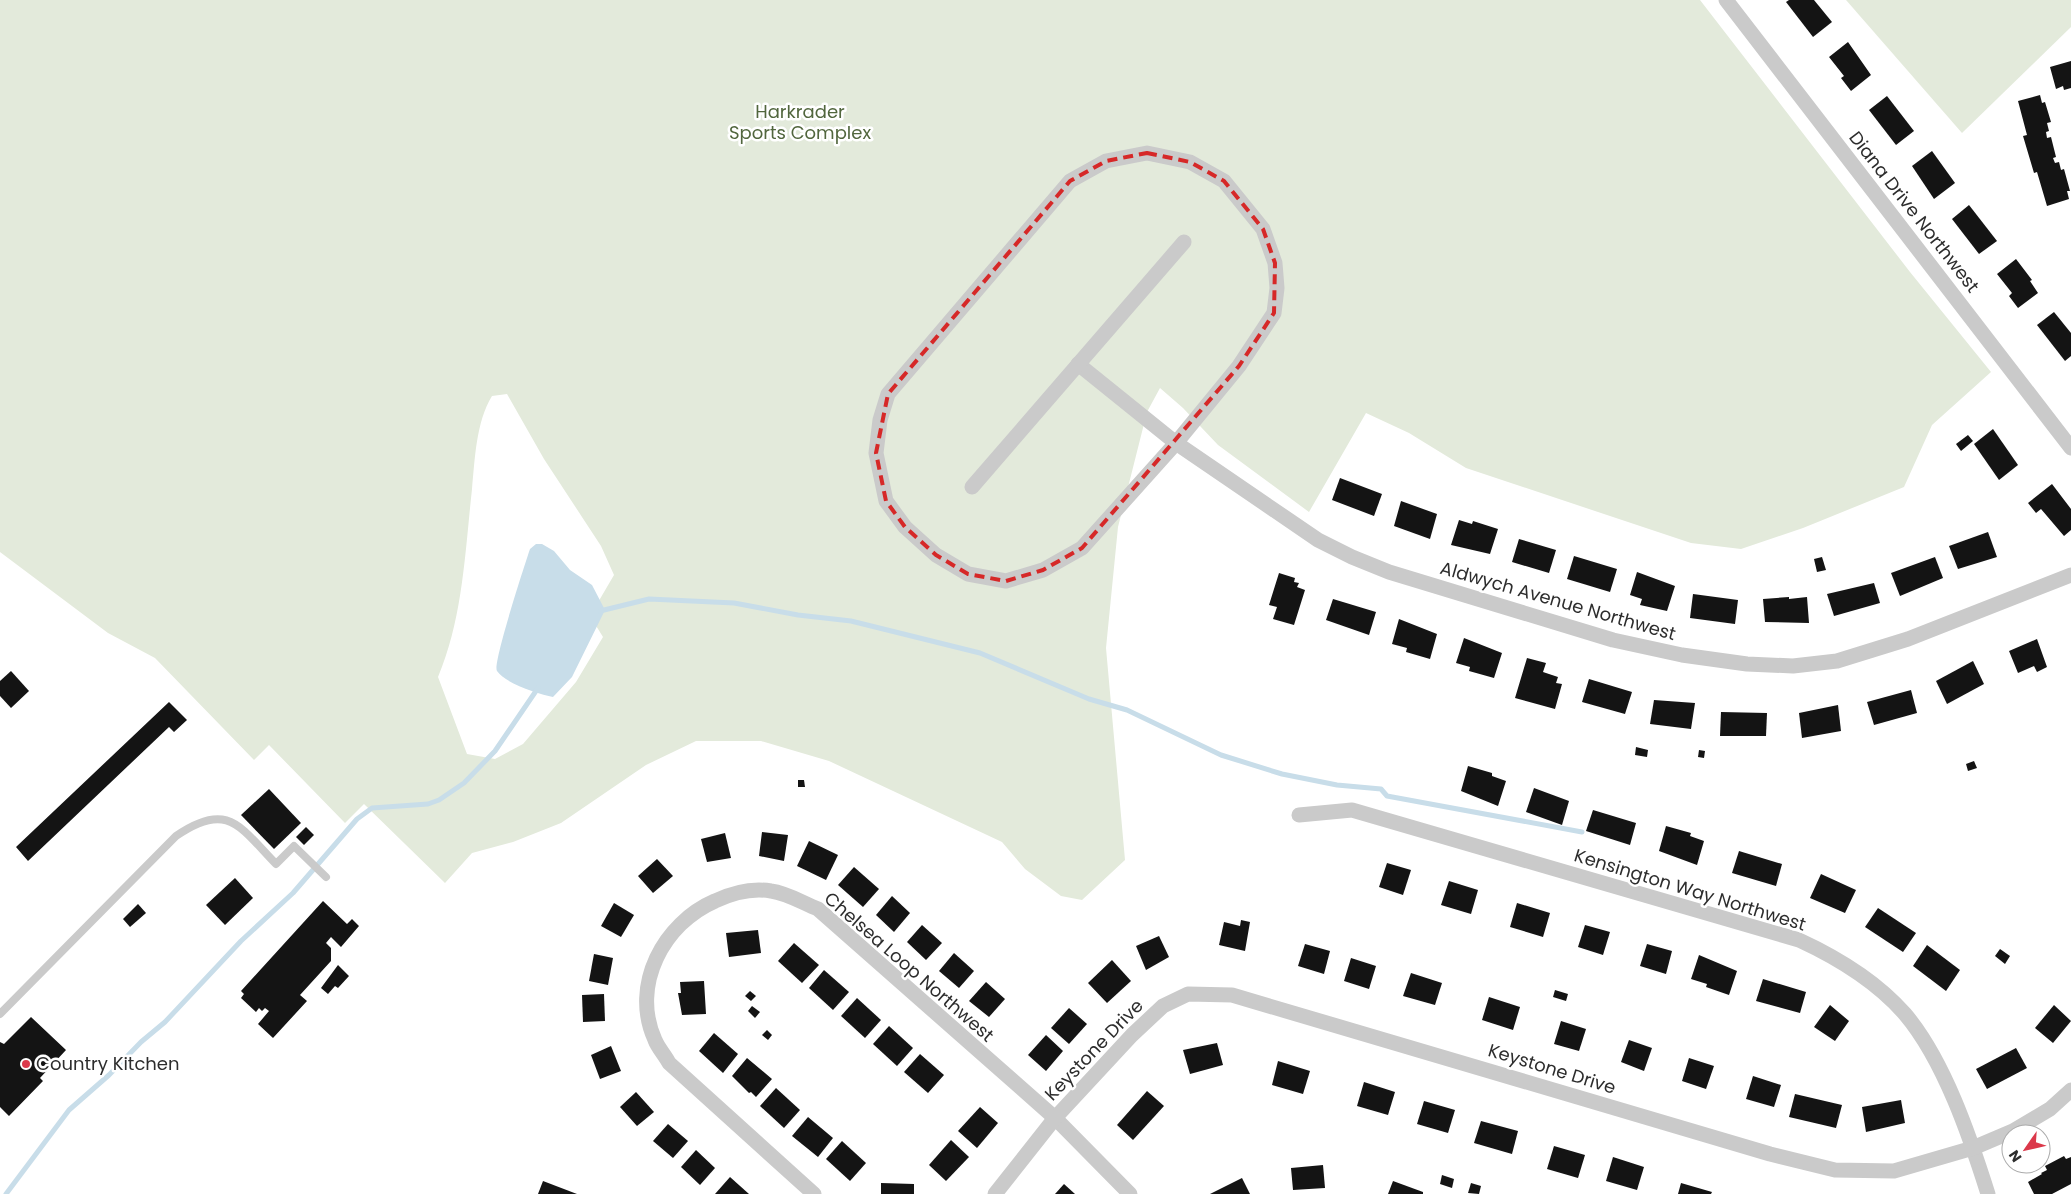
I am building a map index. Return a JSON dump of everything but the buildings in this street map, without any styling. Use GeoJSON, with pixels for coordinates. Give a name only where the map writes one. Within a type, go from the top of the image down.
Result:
{"type":"FeatureCollection","features":[{"type":"Feature","properties":{"kind":"street","name":"Diana Drive Northwest"},"geometry":{"type":"LineString","coordinates":[[1726,0],[2071,448]]}},
{"type":"Feature","properties":{"kind":"street"},"geometry":{"type":"LineString","coordinates":[[1147,153],[1190,162],[1224,180],[1263,229],[1275,263],[1277,288],[1274,312],[1239,366],[1176,443],[1082,548],[1043,570],[1006,581],[968,574],[936,555],[905,527],[886,501],[876,453],[880,420],[888,394],[1070,181],[1106,161],[1147,153]]}},
{"type":"Feature","properties":{"kind":"street"},"geometry":{"type":"LineString","coordinates":[[972,487],[1184,242]]}},
{"type":"Feature","properties":{"kind":"street","name":"Aldwych Avenue Northwest"},"geometry":{"type":"LineString","coordinates":[[1078,364],[1176,443],[1318,540],[1389,572],[1614,640],[1682,655],[1746,664],[1793,666],[1837,661],[1908,639],[2071,575]]}},
{"type":"Feature","properties":{"kind":"street","name":"Kensington Way Northwest"},"geometry":{"type":"LineString","coordinates":[[1299,815],[1352,810],[1799,940],[1823,952],[1865,979],[1905,1014],[1934,1060],[1973,1148],[1988,1194]]}},
{"type":"Feature","properties":{"kind":"street","name":"Chelsea Loop Northwest"},"geometry":{"type":"LineString","coordinates":[[814,1194],[669,1063],[655,1040],[648,1016],[647,994],[650,974],[658,953],[670,934],[687,916],[704,905],[727,895],[748,891],[772,891],[818,909],[1055,1118],[1130,1194]]}},
{"type":"Feature","properties":{"kind":"street","name":"Keystone Drive"},"geometry":{"type":"LineString","coordinates":[[1055,1118],[1132,1035],[1163,1006],[1188,994],[1232,995],[1770,1154],[1835,1170],[1894,1170],[1973,1148],[2013,1131],[2050,1109],[2071,1090]]}},
{"type":"Feature","properties":{"kind":"street"},"geometry":{"type":"LineString","coordinates":[[995,1194],[1055,1118]]}},
{"type":"Feature","properties":{"kind":"lane"},"geometry":{"type":"LineString","coordinates":[[0,1014],[176,836],[208,819],[226,819],[238,824],[276,864],[294,846],[326,877]]}},
{"type":"Feature","properties":{"kind":"highlighted area"},"geometry":{"type":"Polygon","coordinates":[[[1147,153],[1190,162],[1224,181],[1263,229],[1275,263],[1274,313],[1239,366],[1082,548],[1043,570],[1006,581],[968,574],[936,555],[905,527],[886,501],[876,453],[888,394],[1070,181],[1106,161],[1147,153]]]}},
{"type":"Feature","properties":{"kind":"green space","name":"Harkrader Sports Complex"},"geometry":{"type":"Polygon","coordinates":[[[0,0],[1700,0],[1910,272],[1991,372],[1932,425],[1904,487],[1803,528],[1741,549],[1691,543],[1466,468],[1409,433],[1366,413],[1309,512],[1218,445],[1183,408],[1160,388],[1147,412],[1118,527],[1106,648],[1125,860],[1082,900],[1061,896],[1025,869],[1002,842],[829,761],[761,741],[696,741],[646,765],[561,823],[513,842],[472,853],[445,883],[364,804],[345,823],[269,745],[254,760],[155,658],[108,633],[0,552],[0,0]],[[507,394],[492,396],[479,429],[477,441],[465,561],[458,608],[453,632],[438,677],[467,754],[495,759],[523,744],[576,682],[603,637],[590,616],[614,575],[601,546],[544,459],[507,394]]]}},
{"type":"Feature","properties":{"kind":"green space"},"geometry":{"type":"Polygon","coordinates":[[[1846,0],[2071,0],[2071,27],[1962,133],[1846,0]]]}},
{"type":"Feature","properties":{"kind":"water"},"geometry":{"type":"Polygon","coordinates":[[[536,544],[542,544],[554,551],[570,570],[592,585],[605,610],[572,677],[553,697],[515,684],[501,676],[497,671],[499,652],[516,593],[530,549],[536,544]]]}},
{"type":"Feature","properties":{"kind":"waterway"},"geometry":{"type":"LineString","coordinates":[[600,611],[649,599],[734,603],[798,615],[851,621],[980,653],[1089,699],[1127,710],[1221,755],[1282,774],[1337,785],[1381,789],[1387,796],[1582,832]]}},
{"type":"Feature","properties":{"kind":"waterway"},"geometry":{"type":"LineString","coordinates":[[6,1194],[69,1110],[165,1022],[241,941],[293,893],[357,819],[372,808],[428,804],[439,800],[464,783],[495,751],[538,688]]}},
{"type":"Feature","properties":{"kind":"place","name":"Country Kitchen"},"geometry":{"type":"Point","coordinates":[26,1064]}}]}
